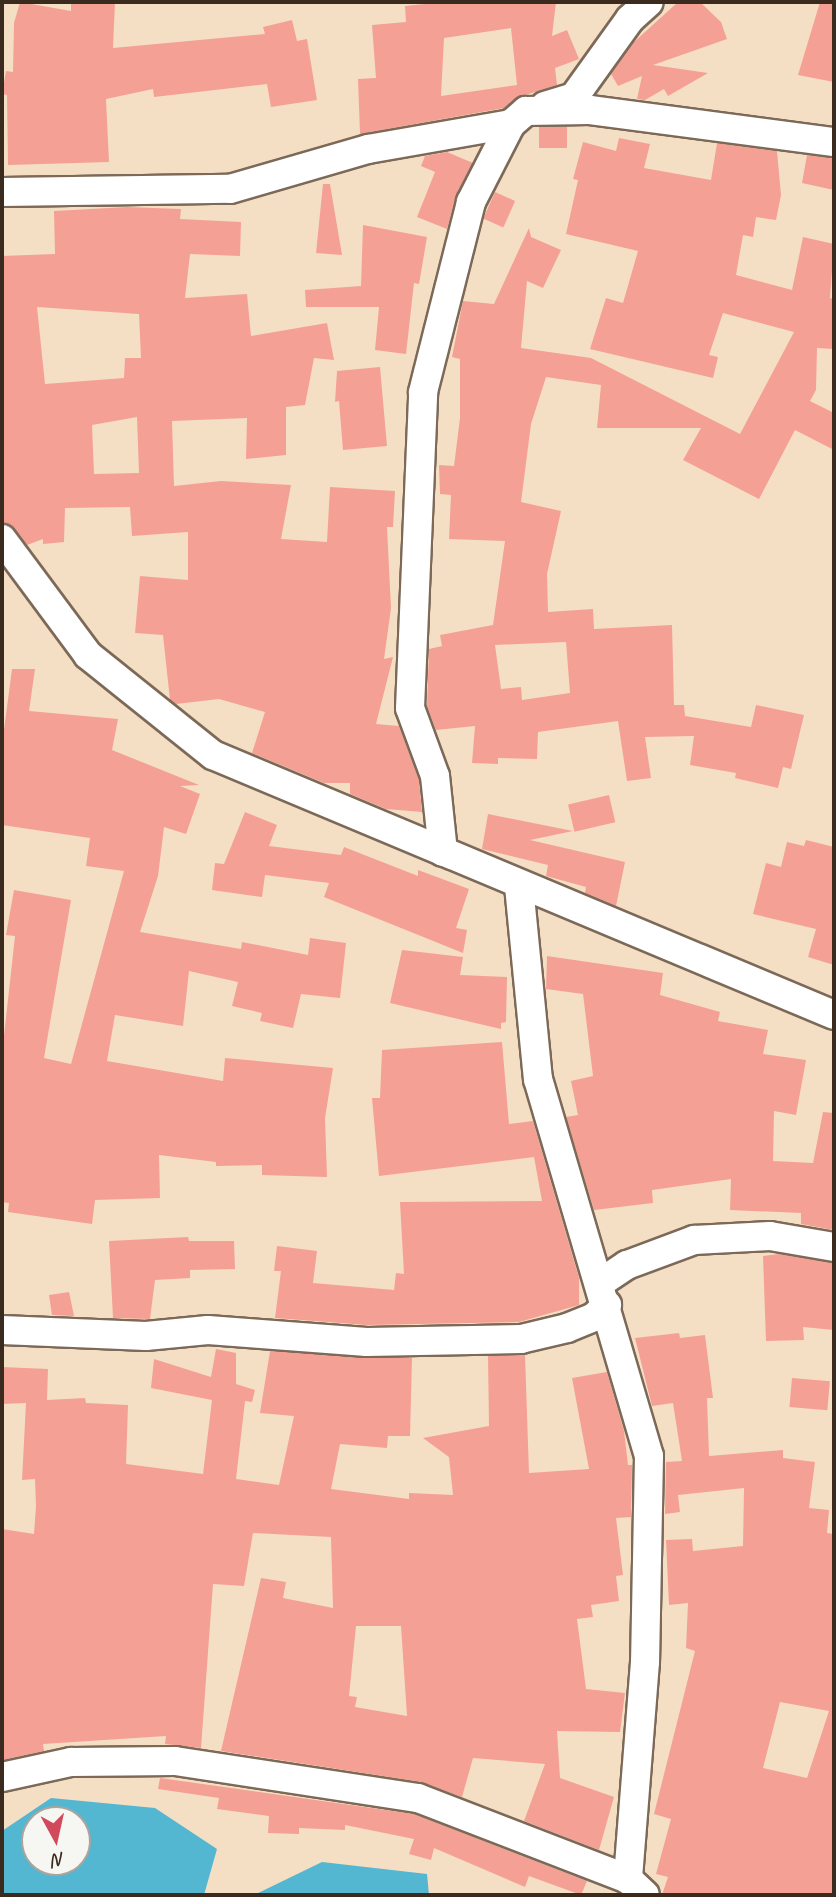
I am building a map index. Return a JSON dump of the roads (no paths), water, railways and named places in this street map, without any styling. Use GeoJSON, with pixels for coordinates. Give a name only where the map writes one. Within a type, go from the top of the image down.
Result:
{"type":"FeatureCollection","features":[{"type":"Feature","properties":{"kind":"street"},"geometry":{"type":"LineString","coordinates":[[443,852],[435,776],[410,708],[423,392],[471,202],[518,118],[574,97],[630,19],[649,2]]}},
{"type":"Feature","properties":{"kind":"street"},"geometry":{"type":"LineString","coordinates":[[2,192],[230,189],[368,149],[518,118],[590,110],[834,142]]}},
{"type":"Feature","properties":{"kind":"street"},"geometry":{"type":"LineString","coordinates":[[2,539],[89,654],[213,755],[519,886],[834,1015]]}},
{"type":"Feature","properties":{"kind":"street"},"geometry":{"type":"LineString","coordinates":[[2,1777],[71,1762],[175,1761],[418,1798],[637,1887],[649,1456],[538,1079],[519,886]]}},
{"type":"Feature","properties":{"kind":"street"},"geometry":{"type":"LineString","coordinates":[[2,1331],[146,1336],[208,1330],[367,1342],[521,1339],[567,1328],[594,1317],[603,1294],[628,1265],[694,1240],[770,1237],[834,1247]]}},
{"type":"Feature","properties":{"kind":"water"},"geometry":{"type":"Polygon","coordinates":[[[51,1798],[155,1808],[217,1849],[204,1895],[2,1895],[2,1831],[21,1818],[21,1876],[91,1876],[91,1806],[39,1806],[51,1798]]]}},
{"type":"Feature","properties":{"kind":"water"},"geometry":{"type":"Polygon","coordinates":[[[322,1862],[427,1874],[429,1895],[254,1895],[322,1862]]]}}]}
